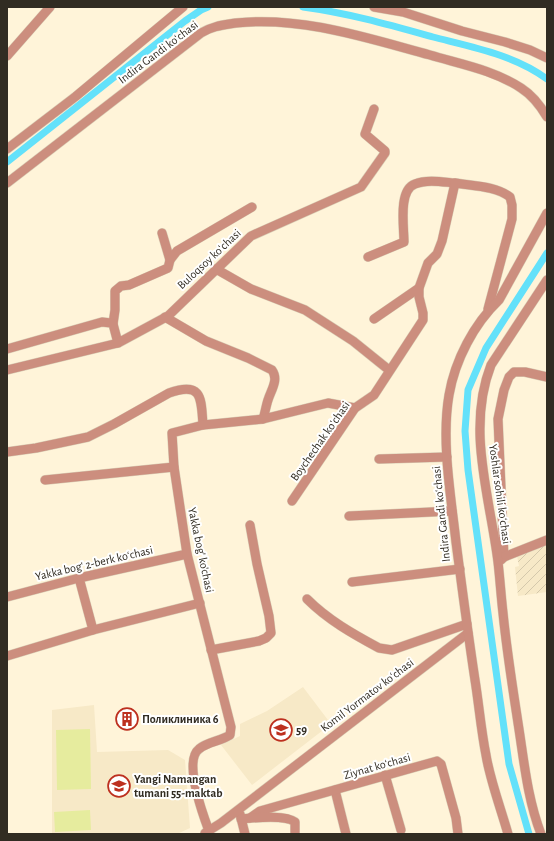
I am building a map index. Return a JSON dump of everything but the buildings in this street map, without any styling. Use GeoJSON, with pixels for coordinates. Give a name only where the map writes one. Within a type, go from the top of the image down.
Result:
{"type":"FeatureCollection","features":[{"type":"Feature","properties":{"kind":"street"},"geometry":{"type":"LineString","coordinates":[[8,52],[50,7]]}},
{"type":"Feature","properties":{"kind":"street"},"geometry":{"type":"LineString","coordinates":[[7,149],[183,7]]}},
{"type":"Feature","properties":{"kind":"street"},"geometry":{"type":"LineString","coordinates":[[374,7],[404,10],[462,31],[530,50],[547,58]]}},
{"type":"Feature","properties":{"kind":"street","name":"Indira Gandi koʻchasi"},"geometry":{"type":"LineString","coordinates":[[7,183],[201,33],[212,27],[224,25],[261,22],[298,24],[390,44],[492,74],[512,83],[535,99],[547,116]]}},
{"type":"Feature","properties":{"kind":"street","name":"Buloqsoy koʻchasi"},"geometry":{"type":"LineString","coordinates":[[7,370],[118,343],[165,318],[251,236],[361,187],[386,151],[365,134],[374,109]]}},
{"type":"Feature","properties":{"kind":"street"},"geometry":{"type":"LineString","coordinates":[[368,257],[404,242],[403,200],[406,191],[413,184],[428,182],[455,183],[492,189],[505,193],[510,197],[512,205],[512,219],[488,310]]}},
{"type":"Feature","properties":{"kind":"street"},"geometry":{"type":"LineString","coordinates":[[374,319],[418,288],[428,263],[437,254],[442,241],[455,183]]}},
{"type":"Feature","properties":{"kind":"street"},"geometry":{"type":"LineString","coordinates":[[118,343],[113,324],[115,291],[121,286],[129,285],[168,268],[170,260],[176,251],[252,207]]}},
{"type":"Feature","properties":{"kind":"street","name":"Indira Gandi koʻchasi"},"geometry":{"type":"LineString","coordinates":[[508,834],[486,757],[452,511],[447,457],[446,414],[453,378],[469,339],[488,310],[499,300],[547,213]]}},
{"type":"Feature","properties":{"kind":"street"},"geometry":{"type":"LineString","coordinates":[[162,233],[170,260]]}},
{"type":"Feature","properties":{"kind":"street"},"geometry":{"type":"LineString","coordinates":[[216,269],[251,289],[305,310],[354,341],[389,370]]}},
{"type":"Feature","properties":{"kind":"street","name":"Yoshlar sohili koʻchasi"},"geometry":{"type":"LineString","coordinates":[[501,560],[481,458],[480,432],[482,395],[485,380],[491,365],[547,280]]}},
{"type":"Feature","properties":{"kind":"street","name":"Boychechak koʻchasi"},"geometry":{"type":"LineString","coordinates":[[292,501],[355,408],[374,395],[422,320],[423,313],[418,297],[418,288]]}},
{"type":"Feature","properties":{"kind":"street"},"geometry":{"type":"LineString","coordinates":[[165,318],[206,341],[248,358],[274,372],[275,380],[263,419]]}},
{"type":"Feature","properties":{"kind":"street"},"geometry":{"type":"LineString","coordinates":[[7,349],[102,322],[113,324]]}},
{"type":"Feature","properties":{"kind":"street","name":"Yoshlar sohili koʻchasi"},"geometry":{"type":"LineString","coordinates":[[541,834],[535,817],[526,774],[504,622],[498,419],[504,390],[509,377],[514,372],[525,372],[547,377]]}},
{"type":"Feature","properties":{"kind":"street"},"geometry":{"type":"LineString","coordinates":[[7,452],[36,448],[88,437],[177,390],[186,389],[194,391],[198,394],[201,399],[203,425]]}},
{"type":"Feature","properties":{"kind":"street","name":"Yakka bog' ko'chasi"},"geometry":{"type":"LineString","coordinates":[[206,832],[197,799],[193,765],[194,758],[199,749],[226,738],[230,735],[231,731],[230,721],[187,554],[174,467],[172,433],[203,425],[263,419],[328,403],[355,408]]}},
{"type":"Feature","properties":{"kind":"street"},"geometry":{"type":"LineString","coordinates":[[379,459],[447,457]]}},
{"type":"Feature","properties":{"kind":"street"},"geometry":{"type":"LineString","coordinates":[[45,480],[174,467]]}},
{"type":"Feature","properties":{"kind":"street"},"geometry":{"type":"LineString","coordinates":[[349,516],[452,511]]}},
{"type":"Feature","properties":{"kind":"street"},"geometry":{"type":"LineString","coordinates":[[211,650],[259,641],[266,638],[271,633],[269,616],[250,525]]}},
{"type":"Feature","properties":{"kind":"street","name":"Yoshlar sohili koʻchasi"},"geometry":{"type":"LineString","coordinates":[[501,560],[547,540]]}},
{"type":"Feature","properties":{"kind":"street","name":"Yakka bogʻ 2-berk koʻchasi"},"geometry":{"type":"LineString","coordinates":[[7,597],[79,578],[187,554]]}},
{"type":"Feature","properties":{"kind":"street"},"geometry":{"type":"LineString","coordinates":[[352,582],[460,569]]}},
{"type":"Feature","properties":{"kind":"street"},"geometry":{"type":"LineString","coordinates":[[79,578],[93,630]]}},
{"type":"Feature","properties":{"kind":"street"},"geometry":{"type":"LineString","coordinates":[[307,599],[318,610],[346,630],[385,650],[392,650],[467,624]]}},
{"type":"Feature","properties":{"kind":"street"},"geometry":{"type":"LineString","coordinates":[[7,656],[93,630],[200,603]]}},
{"type":"Feature","properties":{"kind":"street","name":"Komil Yormatov koʻchasi"},"geometry":{"type":"LineString","coordinates":[[206,832],[468,633]]}},
{"type":"Feature","properties":{"kind":"street","name":"Ziynat koʻchasi"},"geometry":{"type":"LineString","coordinates":[[245,818],[260,811],[437,761],[441,764],[456,818],[458,834]]}},
{"type":"Feature","properties":{"kind":"street"},"geometry":{"type":"LineString","coordinates":[[385,775],[401,830]]}},
{"type":"Feature","properties":{"kind":"street"},"geometry":{"type":"LineString","coordinates":[[335,790],[346,834]]}},
{"type":"Feature","properties":{"kind":"street"},"geometry":{"type":"LineString","coordinates":[[238,809],[245,818],[244,834]]}},
{"type":"Feature","properties":{"kind":"street"},"geometry":{"type":"LineString","coordinates":[[245,818],[291,819],[295,822],[295,834]]}},
{"type":"Feature","properties":{"kind":"shaded area"},"geometry":{"type":"Polygon","coordinates":[[[547,543],[547,592],[518,596],[515,567],[519,566],[517,556],[547,543]]]}},
{"type":"Feature","properties":{"kind":"shaded area","name":"59"},"geometry":{"type":"Polygon","coordinates":[[[303,687],[331,724],[252,785],[221,745],[240,736],[240,724],[267,711],[303,687]]]}},
{"type":"Feature","properties":{"kind":"shaded area","name":"Yangi Namangan tumani 55-maktab"},"geometry":{"type":"Polygon","coordinates":[[[94,705],[97,752],[168,750],[185,760],[190,828],[177,834],[52,834],[52,710],[94,705]]]}},
{"type":"Feature","properties":{"kind":"green space"},"geometry":{"type":"Polygon","coordinates":[[[90,729],[91,789],[57,790],[56,730],[90,729]]]}},
{"type":"Feature","properties":{"kind":"green space"},"geometry":{"type":"Polygon","coordinates":[[[90,810],[91,830],[55,832],[54,812],[90,810]]]}},
{"type":"Feature","properties":{"kind":"waterway"},"geometry":{"type":"LineString","coordinates":[[7,162],[185,21],[208,7]]}},
{"type":"Feature","properties":{"kind":"waterway"},"geometry":{"type":"LineString","coordinates":[[303,7],[369,20],[478,48],[521,64],[547,79]]}},
{"type":"Feature","properties":{"kind":"waterway"},"geometry":{"type":"LineString","coordinates":[[529,834],[509,764],[468,470],[465,431],[468,390],[486,348],[547,253]]}},
{"type":"Feature","properties":{"kind":"place","name":"Поликлиника 6"},"geometry":{"type":"Point","coordinates":[127,719]}},
{"type":"Feature","properties":{"kind":"place","name":"59"},"geometry":{"type":"Point","coordinates":[281,730]}},
{"type":"Feature","properties":{"kind":"place","name":"Yangi Namangan tumani 55-maktab"},"geometry":{"type":"Point","coordinates":[119,786]}}]}
